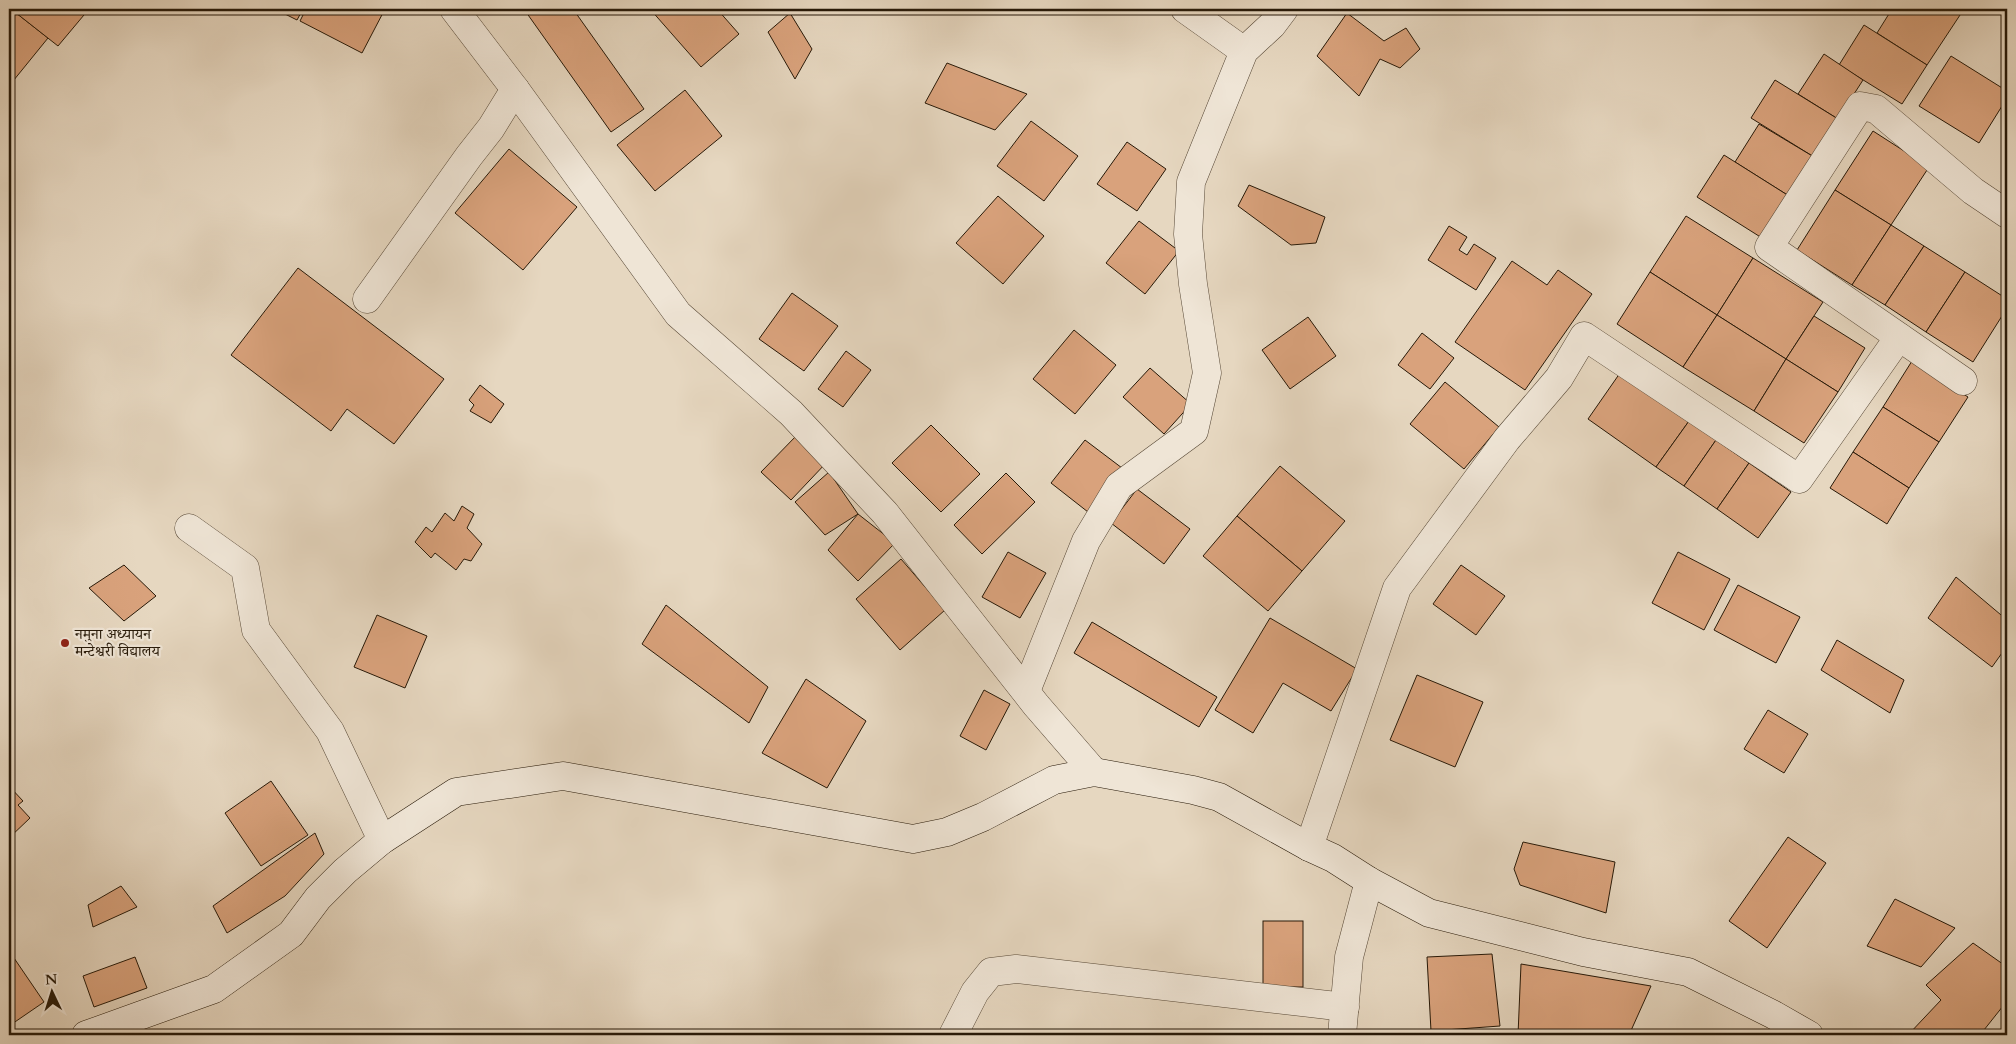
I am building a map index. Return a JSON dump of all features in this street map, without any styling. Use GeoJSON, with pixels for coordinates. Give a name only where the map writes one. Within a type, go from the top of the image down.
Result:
{"type":"FeatureCollection","features":[{"type":"Feature","properties":{"kind":"street"},"geometry":{"type":"LineString","coordinates":[[454,9],[516,89],[678,314],[791,413],[885,513],[1026,691],[1094,772]]}},
{"type":"Feature","properties":{"kind":"street"},"geometry":{"type":"LineString","coordinates":[[1185,9],[1244,51]]}},
{"type":"Feature","properties":{"kind":"street"},"geometry":{"type":"LineString","coordinates":[[1026,691],[1086,541],[1120,486],[1194,432],[1208,373],[1193,284],[1188,234],[1191,182],[1244,51],[1272,25],[1284,9]]}},
{"type":"Feature","properties":{"kind":"street"},"geometry":{"type":"LineString","coordinates":[[366,299],[491,128],[516,89]]}},
{"type":"Feature","properties":{"kind":"street"},"geometry":{"type":"LineString","coordinates":[[1963,381],[1769,246],[1860,106],[1876,108],[1973,191],[2007,214]]}},
{"type":"Feature","properties":{"kind":"street"},"geometry":{"type":"LineString","coordinates":[[1309,847],[1397,588],[1507,439],[1559,378],[1584,336],[1799,479],[1899,337]]}},
{"type":"Feature","properties":{"kind":"street"},"geometry":{"type":"LineString","coordinates":[[189,528],[245,568],[256,630],[330,731],[382,840]]}},
{"type":"Feature","properties":{"kind":"street"},"geometry":{"type":"LineString","coordinates":[[86,1035],[214,989],[291,934],[318,898],[345,871],[382,840],[456,792],[563,776],[913,839],[947,832],[982,817],[1054,780],[1094,772],[1193,790],[1220,797],[1309,847],[1333,858],[1369,881],[1429,913],[1583,952],[1688,972],[1774,1015],[1809,1035]]}},
{"type":"Feature","properties":{"kind":"street"},"geometry":{"type":"LineString","coordinates":[[1342,1035],[1349,958],[1369,881]]}},
{"type":"Feature","properties":{"kind":"street"},"geometry":{"type":"LineString","coordinates":[[953,1035],[975,992],[991,972],[1016,969],[1345,1007]]}},
{"type":"Feature","properties":{"kind":"building"},"geometry":{"type":"Polygon","coordinates":[[[9,9],[48,38],[9,86],[9,9]]]}},
{"type":"Feature","properties":{"kind":"building"},"geometry":{"type":"Polygon","coordinates":[[[11,9],[89,9],[58,46],[11,9]]]}},
{"type":"Feature","properties":{"kind":"building"},"geometry":{"type":"Polygon","coordinates":[[[275,9],[303,9],[297,20],[275,9]]]}},
{"type":"Feature","properties":{"kind":"building"},"geometry":{"type":"Polygon","coordinates":[[[306,9],[385,9],[362,53],[300,21],[306,9]]]}},
{"type":"Feature","properties":{"kind":"building"},"geometry":{"type":"Polygon","coordinates":[[[531,9],[573,9],[644,109],[611,132],[526,12],[531,9]]]}},
{"type":"Feature","properties":{"kind":"building"},"geometry":{"type":"Polygon","coordinates":[[[650,9],[717,9],[739,34],[701,67],[650,9]]]}},
{"type":"Feature","properties":{"kind":"building"},"geometry":{"type":"Polygon","coordinates":[[[1892,9],[1964,9],[1927,65],[1877,33],[1892,9]]]}},
{"type":"Feature","properties":{"kind":"building"},"geometry":{"type":"Polygon","coordinates":[[[790,13],[812,49],[795,79],[768,32],[790,13]]]}},
{"type":"Feature","properties":{"kind":"building"},"geometry":{"type":"Polygon","coordinates":[[[1347,13],[1384,41],[1406,28],[1420,49],[1400,68],[1380,59],[1359,96],[1317,56],[1347,13]]]}},
{"type":"Feature","properties":{"kind":"building"},"geometry":{"type":"Polygon","coordinates":[[[1864,25],[1927,65],[1902,104],[1839,65],[1864,25]]]}},
{"type":"Feature","properties":{"kind":"building"},"geometry":{"type":"Polygon","coordinates":[[[1824,54],[1863,80],[1838,119],[1798,94],[1824,54]]]}},
{"type":"Feature","properties":{"kind":"building"},"geometry":{"type":"Polygon","coordinates":[[[1951,56],[2007,91],[2007,98],[1979,143],[1919,106],[1951,56]]]}},
{"type":"Feature","properties":{"kind":"building"},"geometry":{"type":"Polygon","coordinates":[[[947,63],[1027,94],[995,130],[925,103],[947,63]]]}},
{"type":"Feature","properties":{"kind":"building"},"geometry":{"type":"Polygon","coordinates":[[[1775,80],[1838,119],[1814,157],[1751,118],[1775,80]]]}},
{"type":"Feature","properties":{"kind":"building"},"geometry":{"type":"Polygon","coordinates":[[[685,90],[722,136],[655,191],[617,145],[685,90]]]}},
{"type":"Feature","properties":{"kind":"building"},"geometry":{"type":"Polygon","coordinates":[[[1031,121],[1078,156],[1044,201],[997,166],[1031,121]]]}},
{"type":"Feature","properties":{"kind":"building"},"geometry":{"type":"Polygon","coordinates":[[[1759,124],[1814,157],[1789,196],[1735,162],[1759,124]]]}},
{"type":"Feature","properties":{"kind":"building"},"geometry":{"type":"Polygon","coordinates":[[[1873,131],[1929,167],[1891,225],[1835,190],[1873,131]]]}},
{"type":"Feature","properties":{"kind":"building"},"geometry":{"type":"Polygon","coordinates":[[[1127,142],[1166,169],[1137,211],[1097,184],[1127,142]]]}},
{"type":"Feature","properties":{"kind":"building"},"geometry":{"type":"Polygon","coordinates":[[[509,149],[577,207],[523,270],[455,213],[509,149]]]}},
{"type":"Feature","properties":{"kind":"building"},"geometry":{"type":"Polygon","coordinates":[[[1724,155],[1789,196],[1762,238],[1697,197],[1724,155]]]}},
{"type":"Feature","properties":{"kind":"building"},"geometry":{"type":"Polygon","coordinates":[[[1249,185],[1325,217],[1316,243],[1291,245],[1238,206],[1249,185]]]}},
{"type":"Feature","properties":{"kind":"building"},"geometry":{"type":"Polygon","coordinates":[[[1835,190],[1891,225],[1852,285],[1797,250],[1835,190]]]}},
{"type":"Feature","properties":{"kind":"building"},"geometry":{"type":"Polygon","coordinates":[[[998,196],[1044,236],[1003,284],[956,243],[998,196]]]}},
{"type":"Feature","properties":{"kind":"building"},"geometry":{"type":"Polygon","coordinates":[[[1686,216],[1753,258],[1717,315],[1650,272],[1686,216]]]}},
{"type":"Feature","properties":{"kind":"building"},"geometry":{"type":"Polygon","coordinates":[[[1139,221],[1179,251],[1145,294],[1106,263],[1139,221]]]}},
{"type":"Feature","properties":{"kind":"building"},"geometry":{"type":"Polygon","coordinates":[[[1891,225],[1924,246],[1885,305],[1852,285],[1891,225]]]}},
{"type":"Feature","properties":{"kind":"building"},"geometry":{"type":"Polygon","coordinates":[[[1449,226],[1467,237],[1459,250],[1467,255],[1474,244],[1496,258],[1476,290],[1428,260],[1449,226]]]}},
{"type":"Feature","properties":{"kind":"building"},"geometry":{"type":"Polygon","coordinates":[[[1924,246],[1965,272],[1926,332],[1885,305],[1924,246]]]}},
{"type":"Feature","properties":{"kind":"building"},"geometry":{"type":"Polygon","coordinates":[[[1753,258],[1823,302],[1786,359],[1717,315],[1753,258]]]}},
{"type":"Feature","properties":{"kind":"building"},"geometry":{"type":"Polygon","coordinates":[[[1512,261],[1547,285],[1558,270],[1592,294],[1525,390],[1455,342],[1512,261]]]}},
{"type":"Feature","properties":{"kind":"building"},"geometry":{"type":"Polygon","coordinates":[[[298,268],[444,379],[394,444],[347,409],[331,431],[231,355],[298,268]]]}},
{"type":"Feature","properties":{"kind":"building"},"geometry":{"type":"Polygon","coordinates":[[[1650,272],[1717,315],[1683,367],[1617,324],[1650,272]]]}},
{"type":"Feature","properties":{"kind":"building"},"geometry":{"type":"Polygon","coordinates":[[[1965,272],[2007,299],[2007,308],[1973,362],[1926,332],[1965,272]]]}},
{"type":"Feature","properties":{"kind":"building"},"geometry":{"type":"Polygon","coordinates":[[[792,293],[838,326],[804,371],[759,339],[792,293]]]}},
{"type":"Feature","properties":{"kind":"building"},"geometry":{"type":"Polygon","coordinates":[[[1717,315],[1786,359],[1754,411],[1683,367],[1717,315]]]}},
{"type":"Feature","properties":{"kind":"building"},"geometry":{"type":"Polygon","coordinates":[[[1814,316],[1865,348],[1838,392],[1786,359],[1814,316]]]}},
{"type":"Feature","properties":{"kind":"building"},"geometry":{"type":"Polygon","coordinates":[[[1308,317],[1336,356],[1290,389],[1262,350],[1308,317]]]}},
{"type":"Feature","properties":{"kind":"building"},"geometry":{"type":"Polygon","coordinates":[[[1074,330],[1116,365],[1075,414],[1033,379],[1074,330]]]}},
{"type":"Feature","properties":{"kind":"building"},"geometry":{"type":"Polygon","coordinates":[[[1422,333],[1454,358],[1430,389],[1398,365],[1422,333]]]}},
{"type":"Feature","properties":{"kind":"building"},"geometry":{"type":"Polygon","coordinates":[[[846,351],[871,370],[843,407],[818,389],[846,351]]]}},
{"type":"Feature","properties":{"kind":"building"},"geometry":{"type":"Polygon","coordinates":[[[1786,359],[1838,392],[1804,443],[1754,411],[1786,359]]]}},
{"type":"Feature","properties":{"kind":"building"},"geometry":{"type":"Polygon","coordinates":[[[1912,361],[1968,397],[1939,442],[1883,407],[1912,361]]]}},
{"type":"Feature","properties":{"kind":"building"},"geometry":{"type":"Polygon","coordinates":[[[1150,368],[1191,404],[1164,434],[1123,397],[1150,368]]]}},
{"type":"Feature","properties":{"kind":"building"},"geometry":{"type":"Polygon","coordinates":[[[1620,373],[1689,421],[1656,467],[1588,419],[1620,373]]]}},
{"type":"Feature","properties":{"kind":"building"},"geometry":{"type":"Polygon","coordinates":[[[1445,382],[1499,427],[1464,469],[1410,424],[1445,382]]]}},
{"type":"Feature","properties":{"kind":"building"},"geometry":{"type":"Polygon","coordinates":[[[480,385],[504,404],[491,423],[470,411],[474,405],[469,400],[480,385]]]}},
{"type":"Feature","properties":{"kind":"building"},"geometry":{"type":"Polygon","coordinates":[[[1883,407],[1939,442],[1909,488],[1853,452],[1883,407]]]}},
{"type":"Feature","properties":{"kind":"building"},"geometry":{"type":"Polygon","coordinates":[[[1689,421],[1716,440],[1684,486],[1656,467],[1689,421]]]}},
{"type":"Feature","properties":{"kind":"building"},"geometry":{"type":"Polygon","coordinates":[[[931,425],[980,474],[941,512],[892,463],[931,425]]]}},
{"type":"Feature","properties":{"kind":"building"},"geometry":{"type":"Polygon","coordinates":[[[798,434],[827,462],[791,500],[761,472],[798,434]]]}},
{"type":"Feature","properties":{"kind":"building"},"geometry":{"type":"Polygon","coordinates":[[[1085,440],[1122,468],[1088,512],[1051,483],[1085,440]]]}},
{"type":"Feature","properties":{"kind":"building"},"geometry":{"type":"Polygon","coordinates":[[[1716,440],[1749,463],[1717,509],[1684,486],[1716,440]]]}},
{"type":"Feature","properties":{"kind":"building"},"geometry":{"type":"Polygon","coordinates":[[[1853,452],[1909,488],[1887,524],[1830,488],[1853,452]]]}},
{"type":"Feature","properties":{"kind":"building"},"geometry":{"type":"Polygon","coordinates":[[[1749,463],[1791,492],[1758,538],[1717,509],[1749,463]]]}},
{"type":"Feature","properties":{"kind":"building"},"geometry":{"type":"Polygon","coordinates":[[[1280,466],[1345,521],[1302,571],[1237,516],[1280,466]]]}},
{"type":"Feature","properties":{"kind":"building"},"geometry":{"type":"Polygon","coordinates":[[[829,472],[858,514],[825,535],[795,502],[829,472]]]}},
{"type":"Feature","properties":{"kind":"building"},"geometry":{"type":"Polygon","coordinates":[[[1006,473],[1035,502],[982,554],[954,525],[1006,473]]]}},
{"type":"Feature","properties":{"kind":"building"},"geometry":{"type":"Polygon","coordinates":[[[1137,489],[1190,529],[1164,564],[1111,523],[1137,489]]]}},
{"type":"Feature","properties":{"kind":"building"},"geometry":{"type":"Polygon","coordinates":[[[462,506],[474,514],[467,528],[482,544],[471,561],[464,559],[456,570],[435,553],[431,558],[415,542],[426,527],[432,532],[445,513],[454,521],[462,506]]]}},
{"type":"Feature","properties":{"kind":"building"},"geometry":{"type":"Polygon","coordinates":[[[858,514],[895,543],[858,581],[828,550],[858,514]]]}},
{"type":"Feature","properties":{"kind":"building"},"geometry":{"type":"Polygon","coordinates":[[[1237,516],[1302,571],[1268,611],[1203,556],[1237,516]]]}},
{"type":"Feature","properties":{"kind":"building"},"geometry":{"type":"Polygon","coordinates":[[[1008,552],[1046,573],[1020,618],[982,597],[1008,552]]]}},
{"type":"Feature","properties":{"kind":"building"},"geometry":{"type":"Polygon","coordinates":[[[1678,552],[1730,579],[1704,630],[1652,603],[1678,552]]]}},
{"type":"Feature","properties":{"kind":"building"},"geometry":{"type":"Polygon","coordinates":[[[901,559],[945,610],[900,650],[856,599],[901,559]]]}},
{"type":"Feature","properties":{"kind":"building"},"geometry":{"type":"Polygon","coordinates":[[[124,565],[156,596],[124,621],[89,588],[124,565]]]}},
{"type":"Feature","properties":{"kind":"building"},"geometry":{"type":"Polygon","coordinates":[[[1461,565],[1505,596],[1476,635],[1433,604],[1461,565]]]}},
{"type":"Feature","properties":{"kind":"building"},"geometry":{"type":"Polygon","coordinates":[[[1956,577],[2007,620],[2007,646],[1992,667],[1928,618],[1956,577]]]}},
{"type":"Feature","properties":{"kind":"building"},"geometry":{"type":"Polygon","coordinates":[[[1738,585],[1800,617],[1776,663],[1714,630],[1738,585]]]}},
{"type":"Feature","properties":{"kind":"building"},"geometry":{"type":"Polygon","coordinates":[[[666,605],[768,687],[749,723],[642,644],[666,605]]]}},
{"type":"Feature","properties":{"kind":"building"},"geometry":{"type":"Polygon","coordinates":[[[377,615],[427,636],[405,688],[354,667],[377,615]]]}},
{"type":"Feature","properties":{"kind":"building"},"geometry":{"type":"Polygon","coordinates":[[[1270,618],[1357,669],[1331,711],[1283,683],[1253,733],[1215,710],[1270,618]]]}},
{"type":"Feature","properties":{"kind":"building"},"geometry":{"type":"Polygon","coordinates":[[[1092,622],[1217,697],[1199,727],[1074,653],[1092,622]]]}},
{"type":"Feature","properties":{"kind":"building"},"geometry":{"type":"Polygon","coordinates":[[[1837,640],[1904,680],[1890,713],[1821,670],[1837,640]]]}},
{"type":"Feature","properties":{"kind":"building"},"geometry":{"type":"Polygon","coordinates":[[[1417,675],[1483,702],[1455,767],[1390,740],[1417,675]]]}},
{"type":"Feature","properties":{"kind":"building"},"geometry":{"type":"Polygon","coordinates":[[[806,679],[866,721],[827,788],[762,753],[806,679]]]}},
{"type":"Feature","properties":{"kind":"building"},"geometry":{"type":"Polygon","coordinates":[[[984,690],[1010,704],[986,750],[960,736],[984,690]]]}},
{"type":"Feature","properties":{"kind":"building"},"geometry":{"type":"Polygon","coordinates":[[[1768,710],[1808,734],[1784,773],[1744,749],[1768,710]]]}},
{"type":"Feature","properties":{"kind":"building"},"geometry":{"type":"Polygon","coordinates":[[[271,781],[308,835],[261,866],[225,813],[271,781]]]}},
{"type":"Feature","properties":{"kind":"building"},"geometry":{"type":"Polygon","coordinates":[[[9,786],[23,801],[18,805],[30,818],[9,838],[9,786]]]}},
{"type":"Feature","properties":{"kind":"building"},"geometry":{"type":"Polygon","coordinates":[[[315,833],[324,854],[285,896],[227,933],[213,906],[315,833]]]}},
{"type":"Feature","properties":{"kind":"building"},"geometry":{"type":"Polygon","coordinates":[[[1788,837],[1826,863],[1767,948],[1729,921],[1788,837]]]}},
{"type":"Feature","properties":{"kind":"building"},"geometry":{"type":"Polygon","coordinates":[[[1523,842],[1615,862],[1606,913],[1520,885],[1514,869],[1523,842]]]}},
{"type":"Feature","properties":{"kind":"building"},"geometry":{"type":"Polygon","coordinates":[[[121,886],[137,907],[93,927],[88,905],[121,886]]]}},
{"type":"Feature","properties":{"kind":"building"},"geometry":{"type":"Polygon","coordinates":[[[1895,899],[1955,928],[1921,967],[1867,946],[1895,899]]]}},
{"type":"Feature","properties":{"kind":"building"},"geometry":{"type":"Polygon","coordinates":[[[1263,921],[1303,921],[1303,987],[1263,987],[1263,921]]]}},
{"type":"Feature","properties":{"kind":"building"},"geometry":{"type":"Polygon","coordinates":[[[1973,943],[2007,967],[2007,1001],[1980,1035],[1908,1035],[1941,1000],[1926,985],[1973,943]]]}},
{"type":"Feature","properties":{"kind":"building"},"geometry":{"type":"Polygon","coordinates":[[[1492,954],[1500,1026],[1431,1031],[1427,957],[1492,954]]]}},
{"type":"Feature","properties":{"kind":"building"},"geometry":{"type":"Polygon","coordinates":[[[135,957],[147,988],[94,1007],[83,976],[135,957]]]}},
{"type":"Feature","properties":{"kind":"building"},"geometry":{"type":"Polygon","coordinates":[[[14,958],[44,1002],[9,1026],[9,962],[14,958]]]}},
{"type":"Feature","properties":{"kind":"building"},"geometry":{"type":"Polygon","coordinates":[[[1521,964],[1651,986],[1629,1035],[1518,1035],[1521,964]]]}},
{"type":"Feature","properties":{"kind":"building"},"geometry":{"type":"Polygon","coordinates":[[[2007,1026],[2007,1035],[1998,1035],[2007,1026]]]}},
{"type":"Feature","properties":{"kind":"place","name":"नमुना अध्यायन मन्टेश्वरी विद्यालय"},"geometry":{"type":"Point","coordinates":[65,643]}}]}
